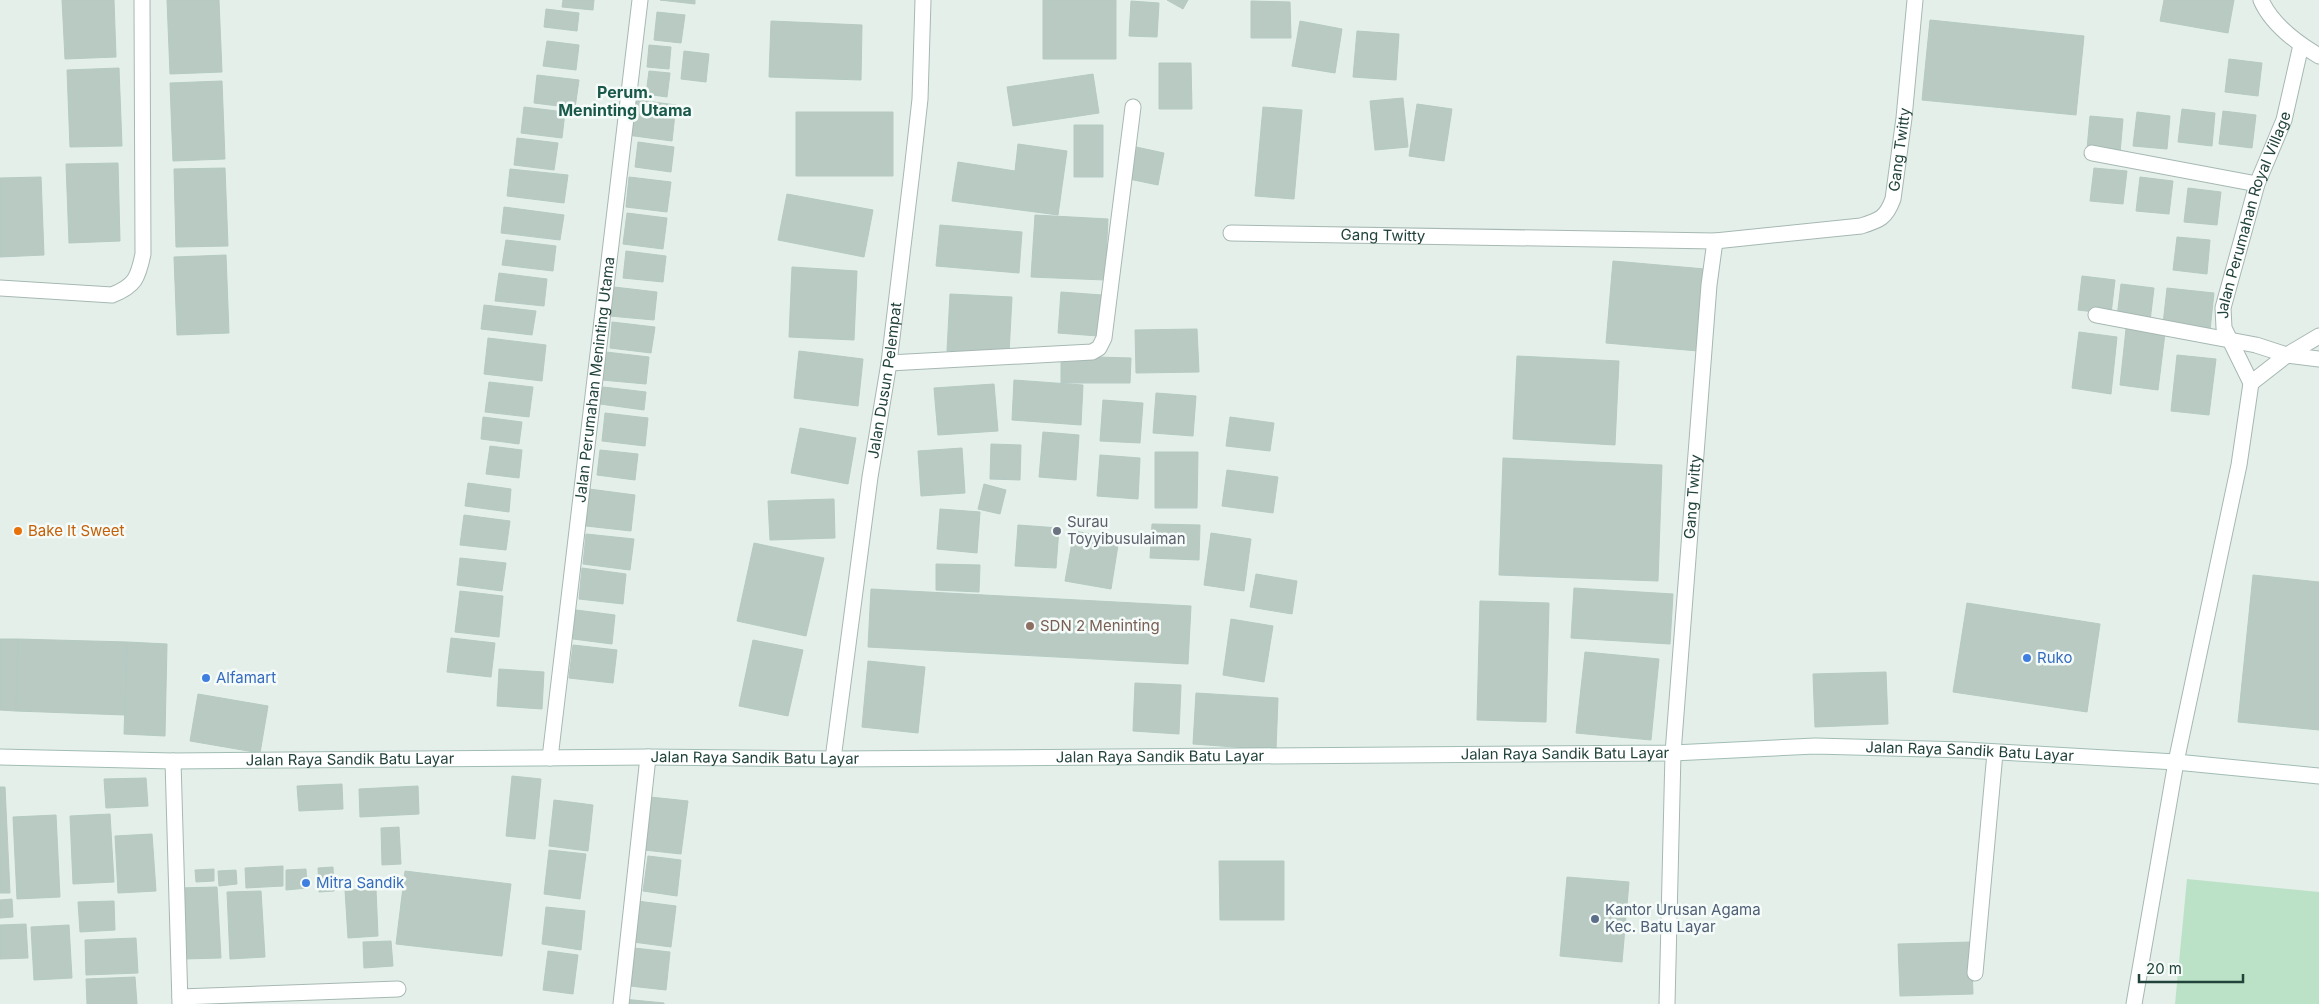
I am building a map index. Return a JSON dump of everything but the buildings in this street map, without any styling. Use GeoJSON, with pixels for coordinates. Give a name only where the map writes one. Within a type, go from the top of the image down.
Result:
{"type":"FeatureCollection","features":[{"type":"Feature","properties":{"kind":"street"},"geometry":{"type":"LineString","coordinates":[[0,288],[112,295],[128,289],[139,272],[143,254],[142,0]]}},
{"type":"Feature","properties":{"kind":"street","name":"Jalan Perumahan Meninting Utama"},"geometry":{"type":"LineString","coordinates":[[550,758],[640,0]]}},
{"type":"Feature","properties":{"kind":"street","name":"Jalan Dusun Pelempat"},"geometry":{"type":"LineString","coordinates":[[833,759],[870,477],[889,362],[920,98],[923,0]]}},
{"type":"Feature","properties":{"kind":"street","name":"Gang Twitty"},"geometry":{"type":"LineString","coordinates":[[1231,233],[1715,241],[1862,226],[1880,221],[1893,199],[1904,118],[1915,0]]}},
{"type":"Feature","properties":{"kind":"street"},"geometry":{"type":"LineString","coordinates":[[2261,0],[2268,13],[2302,45],[2319,56]]}},
{"type":"Feature","properties":{"kind":"street","name":"Jalan Perumahan Royal Village"},"geometry":{"type":"LineString","coordinates":[[2252,383],[2224,328],[2223,308],[2257,184],[2284,120],[2302,45]]}},
{"type":"Feature","properties":{"kind":"street"},"geometry":{"type":"LineString","coordinates":[[889,362],[1092,352],[1099,348],[1104,338],[1133,107]]}},
{"type":"Feature","properties":{"kind":"street"},"geometry":{"type":"LineString","coordinates":[[2092,153],[2257,184]]}},
{"type":"Feature","properties":{"kind":"street","name":"Gang Twitty"},"geometry":{"type":"LineString","coordinates":[[1667,1004],[1673,753],[1709,285],[1715,241]]}},
{"type":"Feature","properties":{"kind":"street"},"geometry":{"type":"LineString","coordinates":[[2096,315],[2231,342],[2256,345],[2286,355],[2319,358]]}},
{"type":"Feature","properties":{"kind":"street"},"geometry":{"type":"LineString","coordinates":[[2134,1004],[2176,762],[2239,465],[2252,383],[2286,355],[2319,336]]}},
{"type":"Feature","properties":{"kind":"street","name":"Jalan Raya Sandik Batu Layar"},"geometry":{"type":"LineString","coordinates":[[0,757],[173,761],[648,757],[833,759],[1673,753],[1815,746],[1966,750],[2176,762],[2319,776]]}},
{"type":"Feature","properties":{"kind":"street"},"geometry":{"type":"LineString","coordinates":[[1975,973],[1995,753]]}},
{"type":"Feature","properties":{"kind":"street"},"geometry":{"type":"LineString","coordinates":[[621,1004],[648,757]]}},
{"type":"Feature","properties":{"kind":"street"},"geometry":{"type":"LineString","coordinates":[[173,761],[180,1000],[398,988]]}},
{"type":"Feature","properties":{"kind":"green space"},"geometry":{"type":"Polygon","coordinates":[[[2187,879],[2319,892],[2319,1004],[2175,1004],[2187,879]]]}},
{"type":"Feature","properties":{"kind":"place","name":"Bake It Sweet"},"geometry":{"type":"Point","coordinates":[18,531]}},
{"type":"Feature","properties":{"kind":"place","name":"Surau Toyyibusulaiman"},"geometry":{"type":"Point","coordinates":[1057,531]}},
{"type":"Feature","properties":{"kind":"place","name":"SDN 2 Meninting"},"geometry":{"type":"Point","coordinates":[1030,626]}},
{"type":"Feature","properties":{"kind":"place","name":"Ruko"},"geometry":{"type":"Point","coordinates":[2027,658]}},
{"type":"Feature","properties":{"kind":"place","name":"Alfamart"},"geometry":{"type":"Point","coordinates":[206,678]}},
{"type":"Feature","properties":{"kind":"place","name":"Mitra Sandik"},"geometry":{"type":"Point","coordinates":[306,883]}},
{"type":"Feature","properties":{"kind":"place","name":"Kantor Urusan Agama Kec. Batu Layar"},"geometry":{"type":"Point","coordinates":[1595,919]}},
{"type":"Feature","properties":{"kind":"district","name":"Perum. Meninting Utama"},"geometry":{"type":"Point","coordinates":[625,101]}}]}
